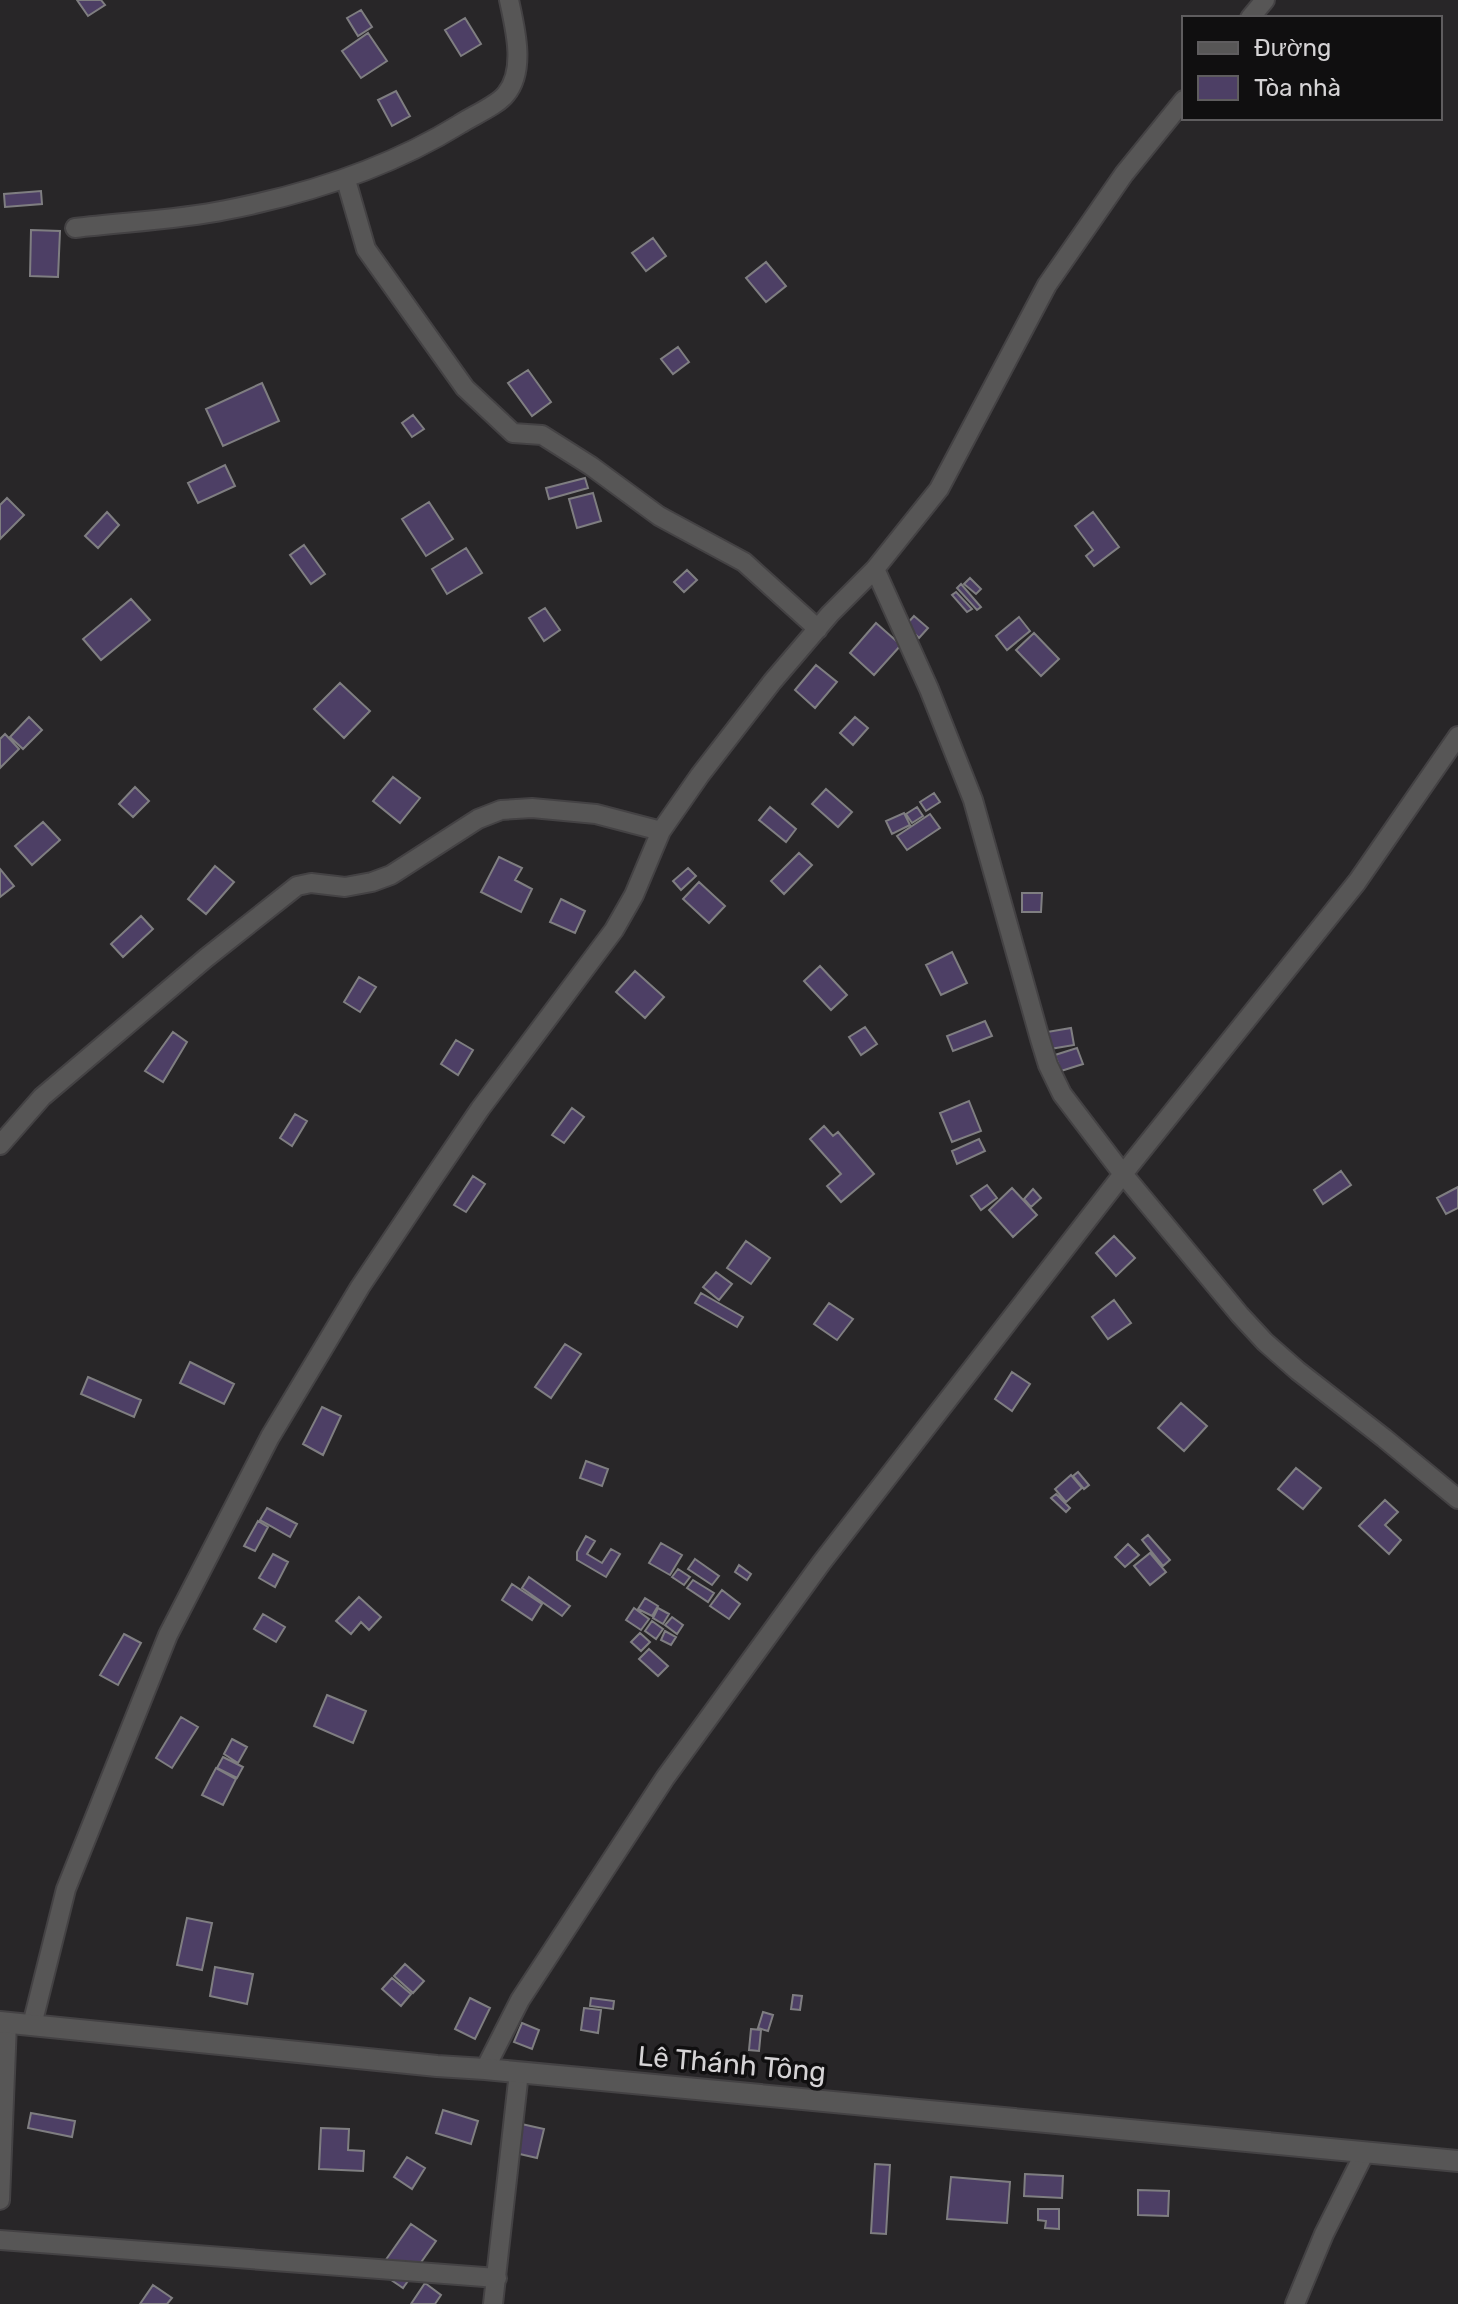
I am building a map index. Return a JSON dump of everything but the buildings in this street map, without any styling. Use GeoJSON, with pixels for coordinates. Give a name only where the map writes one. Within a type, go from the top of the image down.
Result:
{"type":"FeatureCollection","features":[{"type":"Feature","properties":{"kind":"street"},"geometry":{"type":"LineString","coordinates":[[75,228],[224,211],[346,180],[446,132],[505,95],[517,71],[509,0]]}},
{"type":"Feature","properties":{"kind":"street"},"geometry":{"type":"LineString","coordinates":[[1252,16],[1265,0]]}},
{"type":"Feature","properties":{"kind":"street"},"geometry":{"type":"LineString","coordinates":[[32,2025],[66,1889],[168,1635],[270,1437],[360,1287],[435,1174],[614,930],[634,895],[661,831],[772,682],[875,569],[939,489],[1047,285],[1124,174],[1182,102]]}},
{"type":"Feature","properties":{"kind":"street"},"geometry":{"type":"LineString","coordinates":[[346,180],[366,249],[465,388],[513,433],[542,435],[591,466],[659,516],[744,562],[818,629]]}},
{"type":"Feature","properties":{"kind":"street"},"geometry":{"type":"LineString","coordinates":[[875,569],[929,689],[973,800],[1005,922],[1048,1065],[1062,1094],[1123,1174],[1265,1342],[1458,1499]]}},
{"type":"Feature","properties":{"kind":"street"},"geometry":{"type":"LineString","coordinates":[[485,2069],[520,2000],[665,1778],[831,1550],[1123,1174],[1357,882],[1458,736]]}},
{"type":"Feature","properties":{"kind":"street"},"geometry":{"type":"LineString","coordinates":[[0,1145],[42,1097],[206,958],[297,886],[311,883],[345,887],[391,875],[478,819],[501,810],[532,808],[596,814],[661,831]]}},
{"type":"Feature","properties":{"kind":"street"},"geometry":{"type":"LineString","coordinates":[[0,2200],[3,2022]]}},
{"type":"Feature","properties":{"kind":"street","name":"Lê Thánh Tông"},"geometry":{"type":"LineString","coordinates":[[3,2022],[437,2066],[1458,2161]]}},
{"type":"Feature","properties":{"kind":"street"},"geometry":{"type":"LineString","coordinates":[[493,2304],[519,2072]]}},
{"type":"Feature","properties":{"kind":"street"},"geometry":{"type":"LineString","coordinates":[[1295,2304],[1324,2234],[1365,2152]]}},
{"type":"Feature","properties":{"kind":"street"},"geometry":{"type":"LineString","coordinates":[[0,2240],[497,2278]]}}]}
